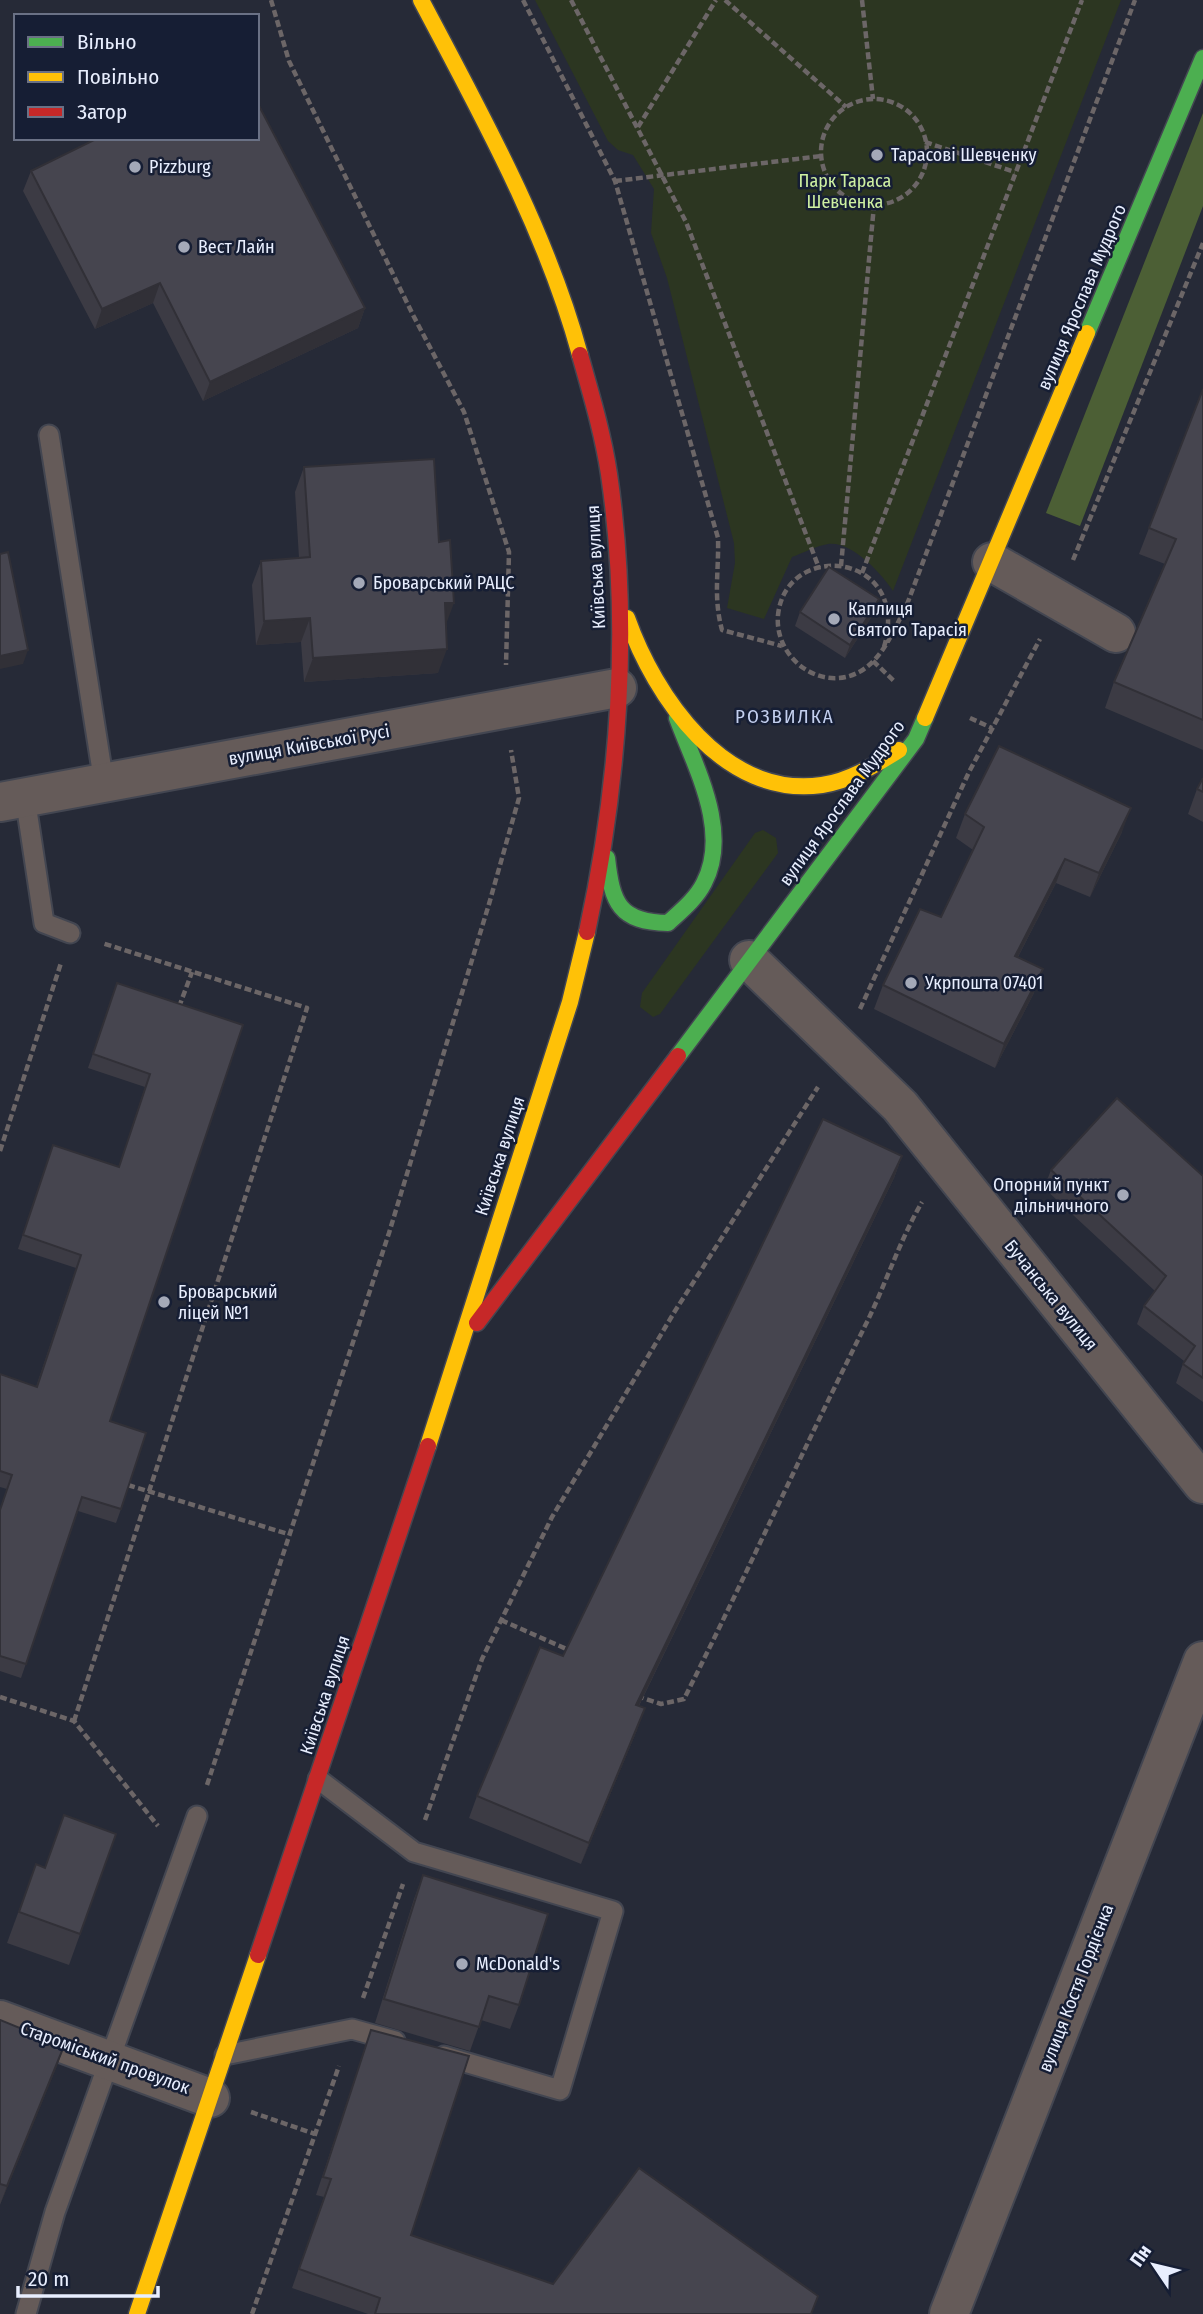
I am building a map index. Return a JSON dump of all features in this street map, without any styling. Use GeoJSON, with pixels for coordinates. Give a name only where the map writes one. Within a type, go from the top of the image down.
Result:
{"type":"FeatureCollection","features":[{"type":"Feature","properties":{"kind":"main road","name":"Київська вулиця"},"geometry":{"type":"LineString","coordinates":[[137,2314],[318,1779],[459,1348],[580,964],[605,831],[617,688],[620,595],[608,468],[584,367],[563,298],[500,150],[421,0]]}},
{"type":"Feature","properties":{"kind":"main road","name":"вулиця Ярослава Мудрого"},"geometry":{"type":"LineString","coordinates":[[459,1348],[916,739],[1203,58]]}},
{"type":"Feature","properties":{"kind":"main road"},"geometry":{"type":"LineString","coordinates":[[620,595],[635,648],[651,680],[676,713],[703,741],[730,761],[763,778],[791,786],[813,786],[852,778],[916,739]]}},
{"type":"Feature","properties":{"kind":"main road"},"geometry":{"type":"LineString","coordinates":[[605,831],[610,892],[621,911],[643,924],[668,923],[691,901],[706,880],[712,856],[713,830],[676,713]]}},
{"type":"Feature","properties":{"kind":"street"},"geometry":{"type":"LineString","coordinates":[[992,562],[1116,633]]}},
{"type":"Feature","properties":{"kind":"street","name":"вулиця Київської Русі"},"geometry":{"type":"LineString","coordinates":[[13,800],[617,688]]}},
{"type":"Feature","properties":{"kind":"street","name":"Бучанська вулиця"},"geometry":{"type":"LineString","coordinates":[[749,960],[900,1106],[1203,1483]]}},
{"type":"Feature","properties":{"kind":"street","name":"вулиця Костя Гордієнка"},"geometry":{"type":"LineString","coordinates":[[948,2314],[1203,1661]]}},
{"type":"Feature","properties":{"kind":"street","name":"Староміський провулок"},"geometry":{"type":"LineString","coordinates":[[0,2020],[112,2059],[211,2098]]}},
{"type":"Feature","properties":{"kind":"lane"},"geometry":{"type":"LineString","coordinates":[[49,436],[104,783]]}},
{"type":"Feature","properties":{"kind":"lane"},"geometry":{"type":"LineString","coordinates":[[13,800],[44,923],[70,933]]}},
{"type":"Feature","properties":{"kind":"lane"},"geometry":{"type":"LineString","coordinates":[[225,2055],[352,2029],[560,2090],[613,1911],[414,1852],[318,1779]]}},
{"type":"Feature","properties":{"kind":"lane"},"geometry":{"type":"LineString","coordinates":[[26,2314],[55,2213],[197,1816]]}},
{"type":"Feature","properties":{"kind":"path"},"geometry":{"type":"LineString","coordinates":[[197,1816],[388,1233],[519,799],[505,709],[509,552],[464,412],[413,315],[289,61],[271,0]]}},
{"type":"Feature","properties":{"kind":"path"},"geometry":{"type":"LineString","coordinates":[[523,0],[615,181],[718,538],[719,573],[715,603],[722,629],[783,646]]}},
{"type":"Feature","properties":{"kind":"path"},"geometry":{"type":"LineString","coordinates":[[571,0],[686,222],[819,568]]}},
{"type":"Feature","properties":{"kind":"path"},"geometry":{"type":"LineString","coordinates":[[637,127],[716,0]]}},
{"type":"Feature","properties":{"kind":"path"},"geometry":{"type":"LineString","coordinates":[[725,0],[846,107]]}},
{"type":"Feature","properties":{"kind":"path"},"geometry":{"type":"LineString","coordinates":[[862,0],[873,99]]}},
{"type":"Feature","properties":{"kind":"path"},"geometry":{"type":"LineString","coordinates":[[862,573],[1082,0]]}},
{"type":"Feature","properties":{"kind":"path"},"geometry":{"type":"LineString","coordinates":[[884,647],[890,628],[889,609],[881,591],[862,573],[841,566],[819,568],[796,580],[784,595],[778,629],[783,646],[793,661],[807,671],[824,677],[842,677],[859,672],[873,661],[884,647],[906,607],[1135,0]]}},
{"type":"Feature","properties":{"kind":"path"},"geometry":{"type":"LineString","coordinates":[[873,99],[889,101],[904,109],[917,121],[925,142],[924,171],[915,187],[901,199],[874,205],[849,200],[835,189],[824,173],[821,156],[822,139],[829,123],[846,107],[873,99]]}},
{"type":"Feature","properties":{"kind":"path"},"geometry":{"type":"LineString","coordinates":[[925,142],[1015,172]]}},
{"type":"Feature","properties":{"kind":"path"},"geometry":{"type":"LineString","coordinates":[[615,181],[661,173],[821,156]]}},
{"type":"Feature","properties":{"kind":"path"},"geometry":{"type":"LineString","coordinates":[[841,566],[874,205]]}},
{"type":"Feature","properties":{"kind":"path"},"geometry":{"type":"LineString","coordinates":[[252,2314],[482,1659],[552,1517],[675,1311],[842,1049],[992,728],[1042,636],[1203,243]]}},
{"type":"Feature","properties":{"kind":"path"},"geometry":{"type":"LineString","coordinates":[[873,661],[899,687]]}},
{"type":"Feature","properties":{"kind":"path"},"geometry":{"type":"LineString","coordinates":[[960,713],[992,728]]}},
{"type":"Feature","properties":{"kind":"path"},"geometry":{"type":"LineString","coordinates":[[0,1151],[70,933],[307,1008],[74,1721]]}},
{"type":"Feature","properties":{"kind":"path"},"geometry":{"type":"LineString","coordinates":[[174,1017],[192,972]]}},
{"type":"Feature","properties":{"kind":"path"},"geometry":{"type":"LineString","coordinates":[[629,1688],[637,1696],[661,1704],[684,1699],[759,1551],[917,1211],[945,1162]]}},
{"type":"Feature","properties":{"kind":"path"},"geometry":{"type":"LineString","coordinates":[[128,1485],[288,1534]]}},
{"type":"Feature","properties":{"kind":"path"},"geometry":{"type":"LineString","coordinates":[[502,1620],[576,1653]]}},
{"type":"Feature","properties":{"kind":"path"},"geometry":{"type":"LineString","coordinates":[[0,1697],[74,1721],[183,1856]]}},
{"type":"Feature","properties":{"kind":"path"},"geometry":{"type":"LineString","coordinates":[[211,2098],[315,2134]]}},
{"type":"Feature","properties":{"kind":"green space","name":"Парк Тараса Шевченка"},"geometry":{"type":"Polygon","coordinates":[[[535,0],[1121,0],[893,591],[873,567],[856,553],[837,544],[828,544],[792,557],[764,619],[727,608],[735,563],[734,543],[667,278],[651,233],[654,189],[633,155],[618,150],[608,141],[535,0]]]}},
{"type":"Feature","properties":{"kind":"green space"},"geometry":{"type":"Polygon","coordinates":[[[1203,113],[1203,206],[1080,526],[1046,513],[1203,113]]]}},
{"type":"Feature","properties":{"kind":"green space"},"geometry":{"type":"Polygon","coordinates":[[[763,830],[776,838],[778,853],[660,1014],[653,1017],[640,1007],[642,993],[755,833],[763,830]]]}},
{"type":"Feature","properties":{"kind":"building","name":"Вест Лайн"},"geometry":{"type":"Polygon","coordinates":[[[259,106],[365,308],[210,382],[160,283],[102,309],[31,171],[94,140],[259,140],[259,106]]]}},
{"type":"Feature","properties":{"kind":"building"},"geometry":{"type":"Polygon","coordinates":[[[1203,389],[1203,720],[1114,682],[1176,539],[1149,528],[1203,389]]]}},
{"type":"Feature","properties":{"kind":"building","name":"Броварський РАЦС"},"geometry":{"type":"Polygon","coordinates":[[[434,459],[439,542],[450,540],[454,603],[445,603],[447,649],[313,658],[310,618],[264,621],[261,561],[310,557],[304,467],[434,459]]]}},
{"type":"Feature","properties":{"kind":"building"},"geometry":{"type":"Polygon","coordinates":[[[8,552],[28,650],[0,656],[0,554],[8,552]]]}},
{"type":"Feature","properties":{"kind":"building","name":"Каплиця Святого Тарасія"},"geometry":{"type":"Polygon","coordinates":[[[829,567],[879,599],[850,645],[800,612],[829,567]]]}},
{"type":"Feature","properties":{"kind":"building"},"geometry":{"type":"Polygon","coordinates":[[[999,746],[1131,808],[1099,873],[1065,859],[1015,956],[1043,969],[1004,1044],[883,985],[920,909],[941,917],[984,827],[965,814],[999,746]]]}},
{"type":"Feature","properties":{"kind":"building"},"geometry":{"type":"Polygon","coordinates":[[[1203,778],[1203,792],[1197,789],[1203,778]]]}},
{"type":"Feature","properties":{"kind":"building"},"geometry":{"type":"Polygon","coordinates":[[[117,983],[243,1025],[110,1421],[146,1433],[121,1509],[82,1497],[26,1664],[0,1656],[0,1510],[12,1475],[0,1471],[0,1374],[37,1387],[81,1255],[23,1235],[53,1145],[119,1167],[150,1074],[93,1054],[117,983]]]}},
{"type":"Feature","properties":{"kind":"building"},"geometry":{"type":"Polygon","coordinates":[[[1117,1098],[1203,1176],[1203,1378],[1183,1364],[1195,1346],[1144,1306],[1166,1276],[1051,1170],[1117,1098]]]}},
{"type":"Feature","properties":{"kind":"building"},"geometry":{"type":"Polygon","coordinates":[[[823,1119],[902,1156],[636,1705],[645,1708],[589,1843],[477,1796],[540,1647],[563,1656],[823,1119]]]}},
{"type":"Feature","properties":{"kind":"building"},"geometry":{"type":"Polygon","coordinates":[[[64,1815],[116,1834],[80,1934],[19,1912],[36,1864],[45,1868],[64,1815]]]}},
{"type":"Feature","properties":{"kind":"building","name":"McDonald's"},"geometry":{"type":"Polygon","coordinates":[[[423,1875],[548,1914],[519,2005],[489,1996],[479,2027],[384,1999],[423,1875]]]}},
{"type":"Feature","properties":{"kind":"building"},"geometry":{"type":"Polygon","coordinates":[[[0,2020],[64,2046],[7,2186],[0,2184],[0,2020]]]}},
{"type":"Feature","properties":{"kind":"building"},"geometry":{"type":"Polygon","coordinates":[[[371,2030],[469,2056],[411,2235],[553,2284],[639,2168],[818,2296],[811,2314],[375,2314],[380,2298],[299,2269],[331,2179],[323,2177],[371,2030]]]}},
{"type":"Feature","properties":{"kind":"traffic: fast"},"geometry":{"type":"LineString","coordinates":[[1087,333],[1203,58]]}},
{"type":"Feature","properties":{"kind":"traffic: fast"},"geometry":{"type":"LineString","coordinates":[[607,858],[616,898],[628,914],[638,919],[668,923],[701,889],[711,863],[714,842],[712,821],[701,778],[677,718]]}},
{"type":"Feature","properties":{"kind":"traffic: fast"},"geometry":{"type":"LineString","coordinates":[[678,1056],[916,739],[925,718]]}},
{"type":"Feature","properties":{"kind":"traffic: slow"},"geometry":{"type":"LineString","coordinates":[[421,0],[489,129],[531,218],[566,309],[580,355]]}},
{"type":"Feature","properties":{"kind":"traffic: slow"},"geometry":{"type":"LineString","coordinates":[[925,718],[1087,333]]}},
{"type":"Feature","properties":{"kind":"traffic: slow"},"geometry":{"type":"LineString","coordinates":[[627,618],[639,648],[675,709],[698,736],[725,759],[754,776],[787,785],[822,785],[852,776],[899,750]]}},
{"type":"Feature","properties":{"kind":"traffic: slow"},"geometry":{"type":"LineString","coordinates":[[428,1446],[570,1002],[587,932]]}},
{"type":"Feature","properties":{"kind":"traffic: slow"},"geometry":{"type":"LineString","coordinates":[[137,2314],[258,1955]]}},
{"type":"Feature","properties":{"kind":"traffic: jam"},"geometry":{"type":"LineString","coordinates":[[580,355],[609,474],[616,531],[620,646],[614,762],[587,932]]}},
{"type":"Feature","properties":{"kind":"traffic: jam"},"geometry":{"type":"LineString","coordinates":[[477,1323],[678,1056]]}},
{"type":"Feature","properties":{"kind":"traffic: jam"},"geometry":{"type":"LineString","coordinates":[[258,1955],[428,1446]]}},
{"type":"Feature","properties":{"kind":"place","name":"Тарасові Шевченку"},"geometry":{"type":"Point","coordinates":[877,155]}},
{"type":"Feature","properties":{"kind":"place","name":"Pizzburg"},"geometry":{"type":"Point","coordinates":[135,167]}},
{"type":"Feature","properties":{"kind":"place","name":"Вест Лайн"},"geometry":{"type":"Point","coordinates":[184,247]}},
{"type":"Feature","properties":{"kind":"place","name":"Броварський РАЦС"},"geometry":{"type":"Point","coordinates":[359,583]}},
{"type":"Feature","properties":{"kind":"place","name":"Каплиця Святого Тарасія"},"geometry":{"type":"Point","coordinates":[834,619]}},
{"type":"Feature","properties":{"kind":"place","name":"Укрпошта 07401"},"geometry":{"type":"Point","coordinates":[911,983]}},
{"type":"Feature","properties":{"kind":"place","name":"Опорний пункт дільничного"},"geometry":{"type":"Point","coordinates":[1123,1195]}},
{"type":"Feature","properties":{"kind":"place","name":"Броварський ліцей №1"},"geometry":{"type":"Point","coordinates":[164,1302]}},
{"type":"Feature","properties":{"kind":"place","name":"McDonald's"},"geometry":{"type":"Point","coordinates":[462,1964]}},
{"type":"Feature","properties":{"kind":"district","name":"РОЗВИЛКА"},"geometry":{"type":"Point","coordinates":[785,716]}}]}
